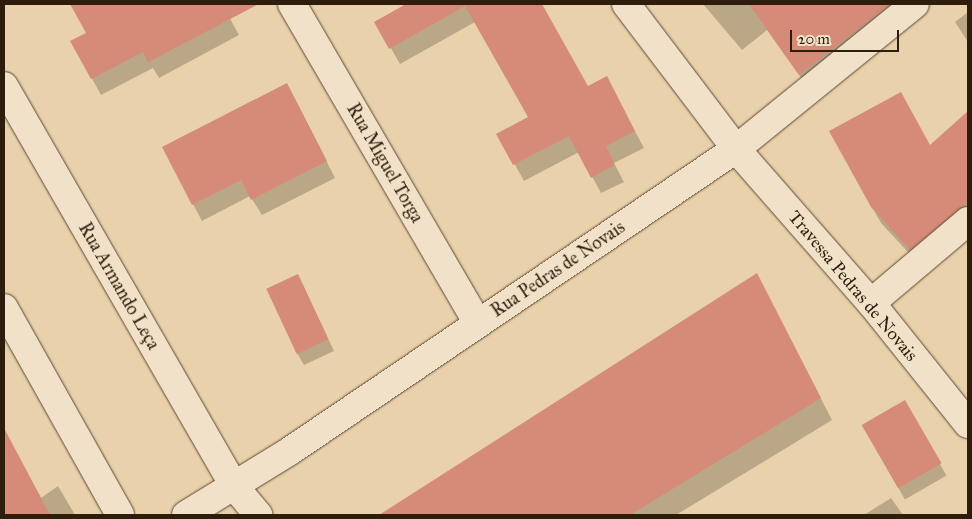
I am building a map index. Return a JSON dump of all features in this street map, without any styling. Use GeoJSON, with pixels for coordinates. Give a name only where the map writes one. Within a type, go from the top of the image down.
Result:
{"type":"FeatureCollection","features":[{"type":"Feature","properties":{"kind":"street","name":"Rua Miguel Torga"},"geometry":{"type":"LineString","coordinates":[[292,4],[478,323]]}},
{"type":"Feature","properties":{"kind":"street","name":"Travessa Pedras de Novais"},"geometry":{"type":"LineString","coordinates":[[626,4],[736,149],[870,303],[968,424]]}},
{"type":"Feature","properties":{"kind":"street","name":"Rua Pedras de Novais"},"geometry":{"type":"LineString","coordinates":[[186,515],[234,486],[736,149],[915,4]]}},
{"type":"Feature","properties":{"kind":"street","name":"Rua Armando Leça"},"geometry":{"type":"LineString","coordinates":[[4,86],[234,486],[258,515]]}},
{"type":"Feature","properties":{"kind":"street"},"geometry":{"type":"LineString","coordinates":[[870,303],[968,221]]}},
{"type":"Feature","properties":{"kind":"street"},"geometry":{"type":"LineString","coordinates":[[4,308],[120,515]]}},
{"type":"Feature","properties":{"kind":"building"},"geometry":{"type":"Polygon","coordinates":[[[70,4],[259,4],[148,62],[143,52],[91,79],[70,41],[86,33],[70,4]]]}},
{"type":"Feature","properties":{"kind":"building"},"geometry":{"type":"Polygon","coordinates":[[[406,4],[542,4],[588,86],[607,76],[635,131],[606,146],[615,165],[591,178],[569,136],[513,165],[496,134],[528,117],[465,6],[389,49],[374,22],[406,4]]]}},
{"type":"Feature","properties":{"kind":"building"},"geometry":{"type":"Polygon","coordinates":[[[749,4],[890,4],[799,75],[749,4]]]}},
{"type":"Feature","properties":{"kind":"building"},"geometry":{"type":"Polygon","coordinates":[[[287,83],[327,161],[251,200],[241,180],[192,205],[162,147],[287,83]]]}},
{"type":"Feature","properties":{"kind":"building"},"geometry":{"type":"Polygon","coordinates":[[[901,92],[930,145],[968,111],[968,202],[910,250],[871,207],[829,131],[901,92]]]}},
{"type":"Feature","properties":{"kind":"building"},"geometry":{"type":"Polygon","coordinates":[[[757,273],[821,398],[630,515],[379,515],[757,273]]]}},
{"type":"Feature","properties":{"kind":"building"},"geometry":{"type":"Polygon","coordinates":[[[298,274],[328,339],[297,354],[266,289],[298,274]]]}},
{"type":"Feature","properties":{"kind":"building"},"geometry":{"type":"Polygon","coordinates":[[[905,400],[942,463],[898,488],[862,425],[905,400]]]}},
{"type":"Feature","properties":{"kind":"building"},"geometry":{"type":"Polygon","coordinates":[[[4,428],[50,515],[4,515],[4,428]]]}}]}
